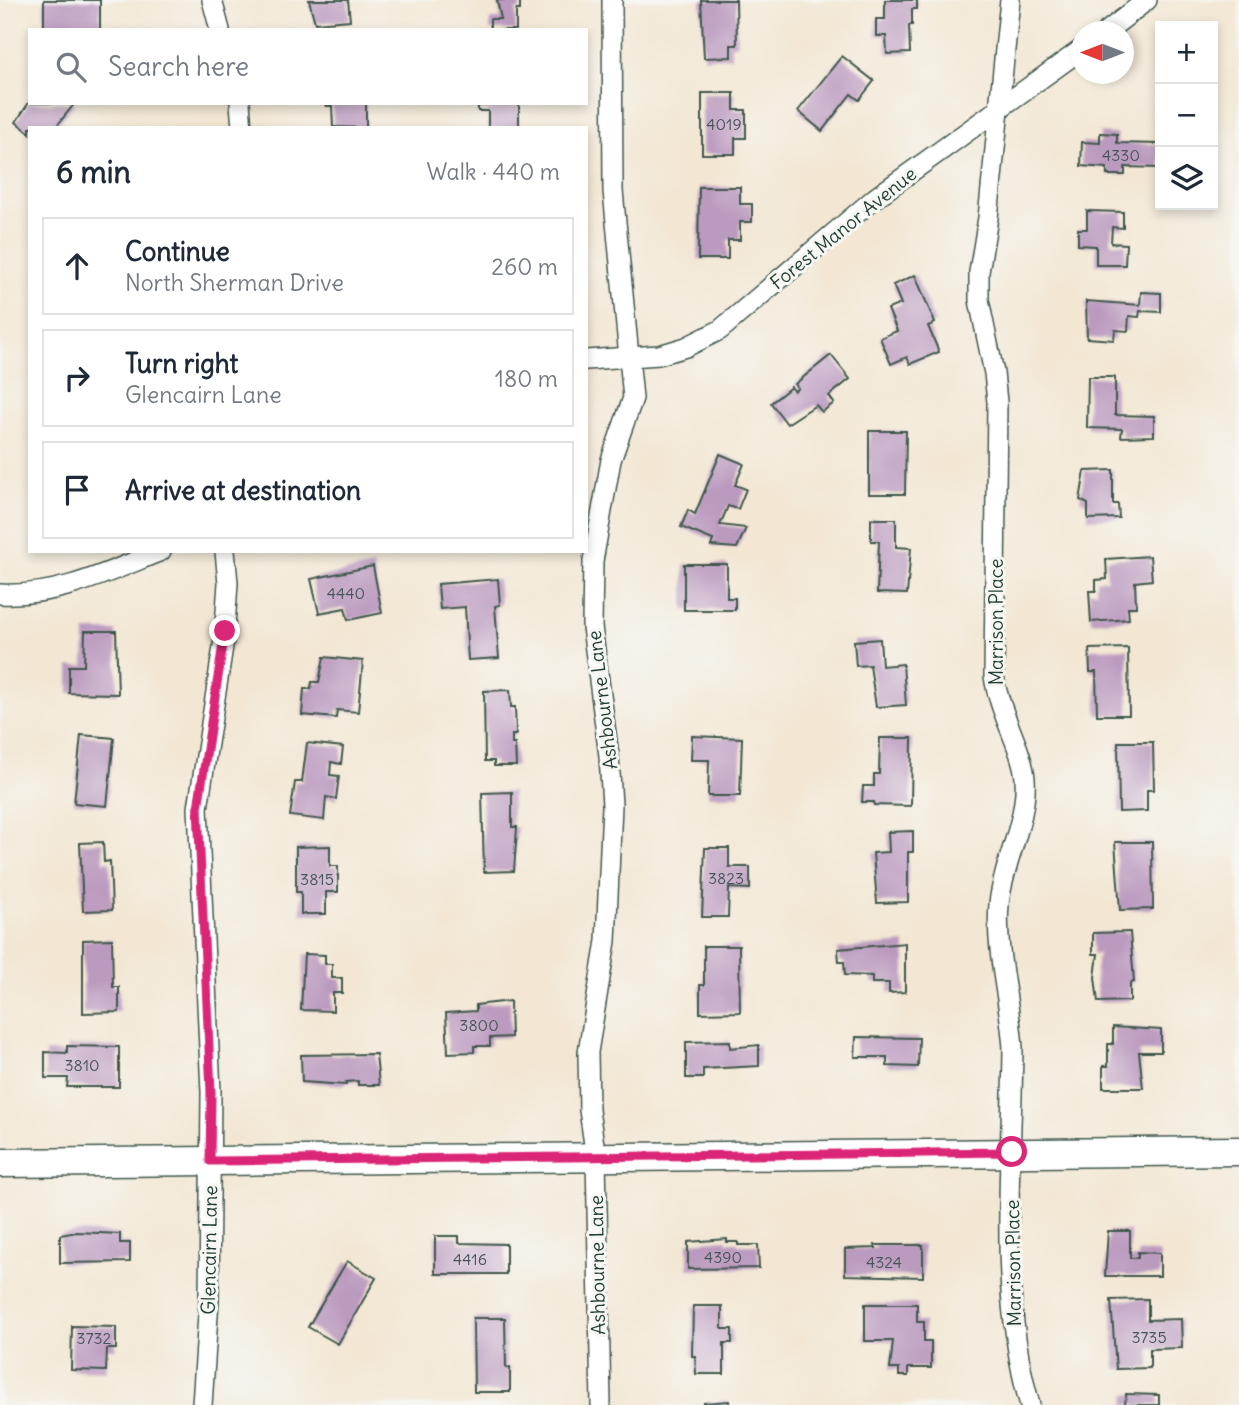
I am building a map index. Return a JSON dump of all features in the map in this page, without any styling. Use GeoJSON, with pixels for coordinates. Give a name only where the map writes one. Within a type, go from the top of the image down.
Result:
{"type":"FeatureCollection","features":[{"type":"Feature","properties":{"kind":"main road"},"geometry":{"type":"LineString","coordinates":[[0,1163],[1239,1151]]}},
{"type":"Feature","properties":{"kind":"street"},"geometry":{"type":"LineString","coordinates":[[212,0],[219,28]]}},
{"type":"Feature","properties":{"kind":"street","name":"Ashbourne Lane"},"geometry":{"type":"LineString","coordinates":[[601,1405],[596,1158],[589,1110],[588,1052],[606,941],[612,805],[609,756],[592,627],[593,561],[611,460],[632,398],[613,181],[612,0]]}},
{"type":"Feature","properties":{"kind":"street","name":"Marrison Place"},"geometry":{"type":"LineString","coordinates":[[1010,0],[988,218],[979,272],[979,300],[997,402],[994,676],[999,704],[1021,760],[1025,781],[1023,803],[999,902],[999,947],[1011,1011],[1013,1048],[1011,1301],[1016,1348],[1030,1405]]}},
{"type":"Feature","properties":{"kind":"street"},"geometry":{"type":"LineString","coordinates":[[1120,21],[1147,0]]}},
{"type":"Feature","properties":{"kind":"street","name":"Forest Manor Avenue"},"geometry":{"type":"LineString","coordinates":[[588,360],[628,358],[677,350],[720,330],[875,198],[1071,57]]}},
{"type":"Feature","properties":{"kind":"street"},"geometry":{"type":"LineString","coordinates":[[240,105],[242,126]]}},
{"type":"Feature","properties":{"kind":"street"},"geometry":{"type":"LineString","coordinates":[[0,594],[32,594],[61,589],[156,553]]}},
{"type":"Feature","properties":{"kind":"street","name":"Glencairn Lane"},"geometry":{"type":"LineString","coordinates":[[202,1405],[209,1300],[211,1092],[198,808],[225,640],[228,583],[225,553]]}},
{"type":"Feature","properties":{"kind":"building"},"geometry":{"type":"Polygon","coordinates":[[[44,0],[100,0],[100,28],[44,28],[44,0]]]}},
{"type":"Feature","properties":{"kind":"building"},"geometry":{"type":"Polygon","coordinates":[[[309,0],[348,0],[350,20],[315,23],[309,0]]]}},
{"type":"Feature","properties":{"kind":"building"},"geometry":{"type":"Polygon","coordinates":[[[497,0],[520,0],[520,10],[516,10],[516,28],[490,28],[490,19],[501,19],[497,0]]]}},
{"type":"Feature","properties":{"kind":"building"},"geometry":{"type":"Polygon","coordinates":[[[701,0],[736,0],[737,45],[731,45],[731,57],[704,58],[701,0]]]}},
{"type":"Feature","properties":{"kind":"building"},"geometry":{"type":"Polygon","coordinates":[[[885,0],[917,0],[917,9],[912,9],[912,25],[909,25],[910,53],[887,54],[886,36],[876,36],[876,19],[885,19],[885,0]]]}},
{"type":"Feature","properties":{"kind":"building"},"geometry":{"type":"Polygon","coordinates":[[[842,56],[874,81],[859,100],[851,94],[822,131],[798,111],[842,56]]]}},
{"type":"Feature","properties":{"kind":"building"},"geometry":{"type":"Polygon","coordinates":[[[702,93],[734,93],[734,110],[746,110],[746,138],[735,138],[735,154],[702,154],[702,93]]]}},
{"type":"Feature","properties":{"kind":"building"},"geometry":{"type":"Polygon","coordinates":[[[28,104],[73,105],[57,126],[28,126],[28,131],[16,122],[28,104]]]}},
{"type":"Feature","properties":{"kind":"building"},"geometry":{"type":"Polygon","coordinates":[[[366,105],[366,126],[333,126],[332,106],[326,106],[366,105]]]}},
{"type":"Feature","properties":{"kind":"building"},"geometry":{"type":"Polygon","coordinates":[[[478,105],[519,105],[519,126],[488,126],[488,111],[478,111],[478,105]]]}},
{"type":"Feature","properties":{"kind":"building"},"geometry":{"type":"Polygon","coordinates":[[[1100,133],[1117,134],[1117,143],[1155,144],[1155,168],[1125,167],[1125,175],[1107,175],[1107,168],[1081,166],[1082,142],[1100,143],[1100,133]]]}},
{"type":"Feature","properties":{"kind":"building"},"geometry":{"type":"Polygon","coordinates":[[[699,187],[740,187],[740,204],[752,204],[752,222],[740,222],[740,240],[728,240],[728,259],[698,259],[699,187]]]}},
{"type":"Feature","properties":{"kind":"building"},"geometry":{"type":"Polygon","coordinates":[[[1087,211],[1123,212],[1123,228],[1112,227],[1111,243],[1126,244],[1125,265],[1096,265],[1096,246],[1078,245],[1078,229],[1087,229],[1087,211]]]}},
{"type":"Feature","properties":{"kind":"building"},"geometry":{"type":"Polygon","coordinates":[[[915,275],[935,323],[928,326],[939,352],[910,364],[907,357],[891,364],[880,338],[897,331],[888,309],[901,304],[893,285],[915,275]]]}},
{"type":"Feature","properties":{"kind":"building"},"geometry":{"type":"Polygon","coordinates":[[[1141,292],[1161,293],[1161,312],[1140,311],[1139,317],[1129,316],[1128,331],[1115,330],[1114,340],[1087,338],[1086,301],[1140,305],[1141,292]]]}},
{"type":"Feature","properties":{"kind":"building"},"geometry":{"type":"Polygon","coordinates":[[[831,355],[850,379],[829,396],[834,403],[822,412],[816,405],[787,424],[771,403],[791,387],[794,391],[798,388],[795,384],[831,355]]]}},
{"type":"Feature","properties":{"kind":"building"},"geometry":{"type":"Polygon","coordinates":[[[1088,377],[1115,377],[1115,415],[1154,416],[1154,436],[1121,437],[1122,429],[1087,428],[1088,377]]]}},
{"type":"Feature","properties":{"kind":"building"},"geometry":{"type":"Polygon","coordinates":[[[869,431],[906,431],[905,494],[869,494],[869,431]]]}},
{"type":"Feature","properties":{"kind":"building"},"geometry":{"type":"Polygon","coordinates":[[[720,454],[744,464],[735,485],[746,489],[738,509],[728,506],[720,525],[746,528],[737,548],[711,546],[713,540],[681,527],[688,510],[695,514],[720,454]]]}},
{"type":"Feature","properties":{"kind":"building"},"geometry":{"type":"Polygon","coordinates":[[[1113,470],[1113,504],[1118,504],[1119,518],[1088,519],[1088,504],[1080,500],[1085,471],[1113,470]]]}},
{"type":"Feature","properties":{"kind":"building"},"geometry":{"type":"Polygon","coordinates":[[[871,519],[896,519],[896,547],[911,548],[907,594],[877,593],[879,541],[871,541],[871,519]]]}},
{"type":"Feature","properties":{"kind":"building"},"geometry":{"type":"Polygon","coordinates":[[[1150,556],[1152,580],[1135,582],[1136,607],[1128,607],[1129,619],[1091,622],[1089,591],[1096,591],[1096,580],[1107,579],[1106,559],[1150,556]]]}},
{"type":"Feature","properties":{"kind":"building"},"geometry":{"type":"Polygon","coordinates":[[[684,564],[727,564],[727,598],[735,598],[735,610],[684,610],[684,564]]]}},
{"type":"Feature","properties":{"kind":"building"},"geometry":{"type":"Polygon","coordinates":[[[373,566],[382,613],[348,620],[345,608],[319,613],[311,579],[373,566]]]}},
{"type":"Feature","properties":{"kind":"building"},"geometry":{"type":"Polygon","coordinates":[[[498,579],[500,605],[495,606],[499,658],[468,660],[465,607],[440,609],[438,584],[498,579]]]}},
{"type":"Feature","properties":{"kind":"building"},"geometry":{"type":"Polygon","coordinates":[[[85,631],[116,631],[118,694],[69,693],[69,666],[84,666],[85,631]]]}},
{"type":"Feature","properties":{"kind":"building"},"geometry":{"type":"Polygon","coordinates":[[[880,639],[882,666],[903,664],[906,705],[876,707],[870,665],[856,666],[854,641],[880,639]]]}},
{"type":"Feature","properties":{"kind":"building"},"geometry":{"type":"Polygon","coordinates":[[[1128,648],[1129,715],[1097,715],[1096,672],[1090,672],[1089,649],[1128,648]]]}},
{"type":"Feature","properties":{"kind":"building"},"geometry":{"type":"Polygon","coordinates":[[[324,657],[363,661],[358,712],[337,710],[336,718],[302,715],[304,689],[311,689],[312,682],[319,682],[324,657]]]}},
{"type":"Feature","properties":{"kind":"building"},"geometry":{"type":"Polygon","coordinates":[[[510,690],[511,707],[515,707],[516,735],[512,735],[512,744],[515,744],[516,766],[494,766],[494,761],[485,761],[484,691],[510,690]]]}},
{"type":"Feature","properties":{"kind":"building"},"geometry":{"type":"Polygon","coordinates":[[[81,735],[114,738],[107,806],[74,803],[81,735]]]}},
{"type":"Feature","properties":{"kind":"building"},"geometry":{"type":"Polygon","coordinates":[[[692,736],[742,738],[740,796],[708,796],[709,760],[691,760],[692,736]]]}},
{"type":"Feature","properties":{"kind":"building"},"geometry":{"type":"Polygon","coordinates":[[[880,738],[912,738],[911,806],[862,802],[863,786],[874,786],[874,774],[879,774],[880,738]]]}},
{"type":"Feature","properties":{"kind":"building"},"geometry":{"type":"Polygon","coordinates":[[[1118,742],[1153,742],[1154,790],[1147,790],[1147,811],[1119,812],[1118,742]]]}},
{"type":"Feature","properties":{"kind":"building"},"geometry":{"type":"Polygon","coordinates":[[[307,743],[343,747],[341,764],[331,762],[330,775],[339,776],[336,799],[326,797],[324,820],[290,816],[295,782],[302,782],[307,743]]]}},
{"type":"Feature","properties":{"kind":"building"},"geometry":{"type":"Polygon","coordinates":[[[512,792],[512,827],[517,827],[514,871],[484,872],[482,793],[512,792]]]}},
{"type":"Feature","properties":{"kind":"building"},"geometry":{"type":"Polygon","coordinates":[[[913,831],[913,852],[908,852],[908,902],[877,903],[873,853],[889,852],[888,832],[913,831]]]}},
{"type":"Feature","properties":{"kind":"building"},"geometry":{"type":"Polygon","coordinates":[[[103,842],[104,862],[110,861],[112,910],[83,911],[80,843],[103,842]]]}},
{"type":"Feature","properties":{"kind":"building"},"geometry":{"type":"Polygon","coordinates":[[[1115,842],[1152,842],[1153,909],[1120,910],[1115,842]]]}},
{"type":"Feature","properties":{"kind":"building"},"geometry":{"type":"Polygon","coordinates":[[[330,846],[330,866],[338,866],[338,892],[326,892],[326,914],[301,914],[301,892],[296,892],[296,847],[330,846]]]}},
{"type":"Feature","properties":{"kind":"building"},"geometry":{"type":"Polygon","coordinates":[[[705,848],[729,848],[729,867],[750,867],[750,889],[729,888],[728,917],[702,917],[705,848]]]}},
{"type":"Feature","properties":{"kind":"building"},"geometry":{"type":"Polygon","coordinates":[[[1130,932],[1134,982],[1130,983],[1130,1001],[1098,1002],[1095,977],[1098,954],[1093,954],[1093,933],[1130,932]]]}},
{"type":"Feature","properties":{"kind":"building"},"geometry":{"type":"Polygon","coordinates":[[[112,939],[113,987],[119,987],[119,1012],[83,1013],[83,940],[112,939]]]}},
{"type":"Feature","properties":{"kind":"building"},"geometry":{"type":"Polygon","coordinates":[[[905,943],[905,992],[889,993],[889,983],[872,983],[872,976],[845,975],[844,962],[839,962],[838,949],[905,943]]]}},
{"type":"Feature","properties":{"kind":"building"},"geometry":{"type":"Polygon","coordinates":[[[704,946],[739,946],[740,1012],[700,1013],[700,985],[704,985],[704,946]]]}},
{"type":"Feature","properties":{"kind":"building"},"geometry":{"type":"Polygon","coordinates":[[[304,954],[325,955],[325,964],[332,964],[332,978],[342,978],[342,993],[333,993],[333,1011],[301,1010],[304,954]]]}},
{"type":"Feature","properties":{"kind":"building"},"geometry":{"type":"Polygon","coordinates":[[[510,1001],[511,1037],[490,1038],[490,1046],[474,1046],[474,1052],[448,1053],[446,1013],[476,1011],[476,1005],[510,1001]]]}},
{"type":"Feature","properties":{"kind":"building"},"geometry":{"type":"Polygon","coordinates":[[[1113,1027],[1161,1030],[1161,1052],[1139,1052],[1143,1088],[1103,1088],[1103,1066],[1108,1066],[1108,1044],[1113,1044],[1113,1027]]]}},
{"type":"Feature","properties":{"kind":"building"},"geometry":{"type":"Polygon","coordinates":[[[856,1037],[919,1038],[918,1067],[887,1066],[887,1057],[855,1057],[856,1037]]]}},
{"type":"Feature","properties":{"kind":"building"},"geometry":{"type":"Polygon","coordinates":[[[730,1041],[730,1048],[759,1045],[759,1066],[703,1069],[703,1078],[686,1078],[686,1042],[730,1041]]]}},
{"type":"Feature","properties":{"kind":"building"},"geometry":{"type":"Polygon","coordinates":[[[67,1046],[119,1047],[119,1087],[67,1087],[68,1078],[45,1078],[45,1052],[67,1053],[67,1046]]]}},
{"type":"Feature","properties":{"kind":"building"},"geometry":{"type":"Polygon","coordinates":[[[376,1054],[379,1085],[358,1085],[358,1081],[346,1082],[346,1085],[302,1082],[301,1055],[376,1054]]]}},
{"type":"Feature","properties":{"kind":"building"},"geometry":{"type":"Polygon","coordinates":[[[1108,1231],[1130,1231],[1130,1258],[1138,1258],[1138,1252],[1160,1253],[1160,1276],[1105,1276],[1108,1231]]]}},
{"type":"Feature","properties":{"kind":"building"},"geometry":{"type":"Polygon","coordinates":[[[77,1232],[120,1234],[120,1243],[130,1243],[130,1262],[60,1263],[60,1235],[77,1232]]]}},
{"type":"Feature","properties":{"kind":"building"},"geometry":{"type":"Polygon","coordinates":[[[435,1236],[459,1236],[459,1243],[506,1244],[506,1274],[435,1274],[435,1236]]]}},
{"type":"Feature","properties":{"kind":"building"},"geometry":{"type":"Polygon","coordinates":[[[727,1239],[727,1242],[738,1242],[738,1245],[758,1245],[759,1268],[688,1269],[688,1242],[727,1239]]]}},
{"type":"Feature","properties":{"kind":"building"},"geometry":{"type":"Polygon","coordinates":[[[875,1245],[923,1245],[923,1277],[845,1275],[845,1249],[876,1248],[875,1245]]]}},
{"type":"Feature","properties":{"kind":"building"},"geometry":{"type":"Polygon","coordinates":[[[347,1261],[376,1278],[338,1344],[308,1327],[347,1261]]]}},
{"type":"Feature","properties":{"kind":"building"},"geometry":{"type":"Polygon","coordinates":[[[1148,1299],[1148,1320],[1181,1319],[1182,1348],[1150,1349],[1150,1368],[1116,1369],[1111,1300],[1148,1299]]]}},
{"type":"Feature","properties":{"kind":"building"},"geometry":{"type":"Polygon","coordinates":[[[865,1304],[917,1304],[917,1322],[924,1322],[924,1341],[931,1341],[931,1368],[908,1368],[908,1376],[899,1376],[899,1369],[890,1369],[893,1341],[865,1341],[865,1304]]]}},
{"type":"Feature","properties":{"kind":"building"},"geometry":{"type":"Polygon","coordinates":[[[693,1306],[722,1306],[722,1329],[732,1329],[732,1343],[724,1343],[724,1374],[696,1374],[695,1356],[692,1356],[693,1306]]]}},
{"type":"Feature","properties":{"kind":"building"},"geometry":{"type":"Polygon","coordinates":[[[473,1318],[505,1318],[506,1368],[510,1368],[510,1392],[474,1392],[473,1318]]]}},
{"type":"Feature","properties":{"kind":"building"},"geometry":{"type":"Polygon","coordinates":[[[72,1326],[116,1327],[116,1349],[107,1349],[106,1371],[71,1370],[72,1326]]]}},
{"type":"Feature","properties":{"kind":"building"},"geometry":{"type":"Polygon","coordinates":[[[1126,1394],[1159,1395],[1159,1405],[1125,1405],[1126,1394]]]}},
{"type":"Feature","properties":{"kind":"building"},"geometry":{"type":"Polygon","coordinates":[[[729,1401],[729,1405],[704,1405],[704,1403],[729,1401]]]}},
{"type":"Feature","properties":{"kind":"route"},"geometry":{"type":"LineString","coordinates":[[225,631],[198,808],[211,1092],[210,1161],[1012,1152]]}}]}
